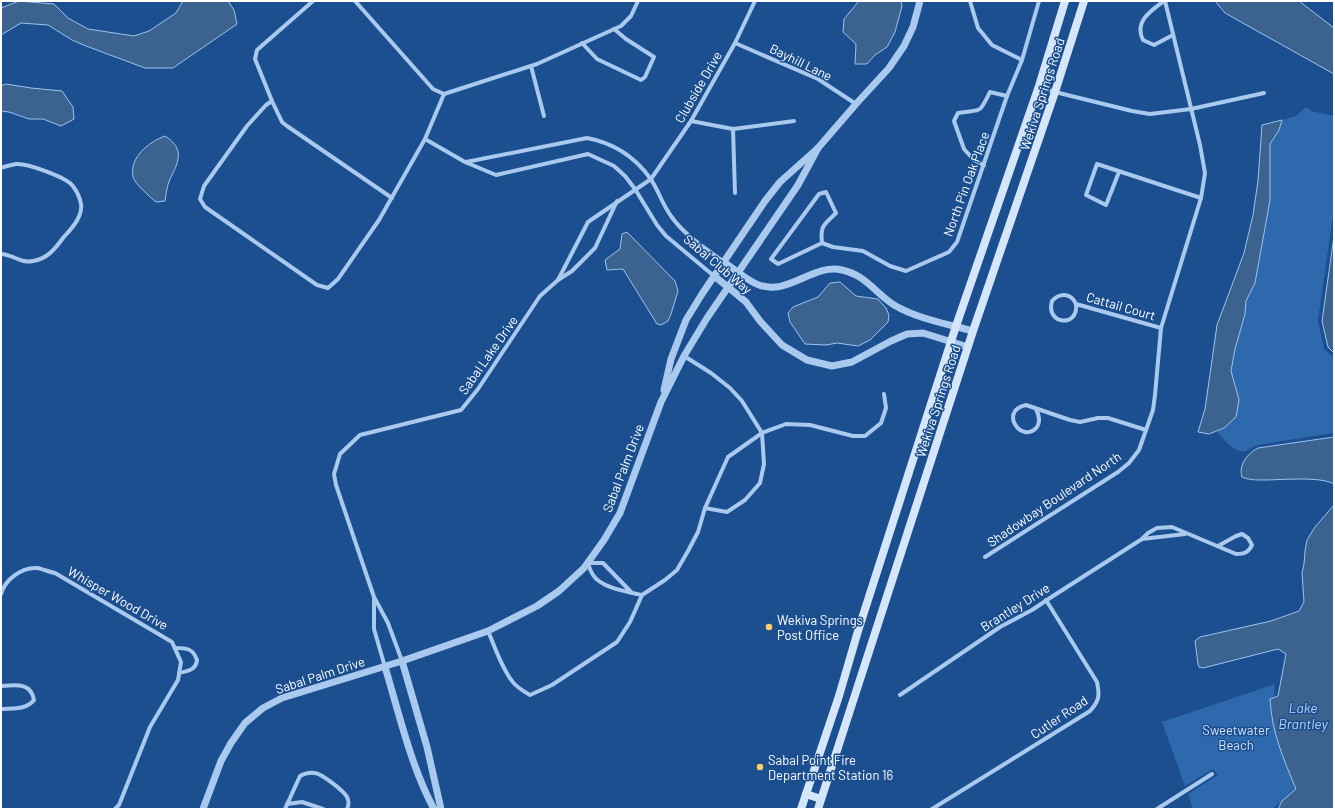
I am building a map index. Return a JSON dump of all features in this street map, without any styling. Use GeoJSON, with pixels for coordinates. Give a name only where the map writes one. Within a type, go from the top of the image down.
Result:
{"type":"FeatureCollection","features":[{"type":"Feature","properties":{"kind":"main road","name":"Wekiva Springs Road"},"geometry":{"type":"LineString","coordinates":[[801,809],[839,696],[858,631],[951,341],[1039,86],[1065,1]]}},
{"type":"Feature","properties":{"kind":"main road","name":"Wekiva Springs Road"},"geometry":{"type":"LineString","coordinates":[[818,809],[973,331],[1055,92],[1084,1]]}},
{"type":"Feature","properties":{"kind":"main road"},"geometry":{"type":"LineString","coordinates":[[839,696],[853,700]]}},
{"type":"Feature","properties":{"kind":"main road"},"geometry":{"type":"LineString","coordinates":[[806,794],[821,799]]}},
{"type":"Feature","properties":{"kind":"street"},"geometry":{"type":"LineString","coordinates":[[313,1],[257,50],[255,59],[282,122],[392,198]]}},
{"type":"Feature","properties":{"kind":"street"},"geometry":{"type":"LineString","coordinates":[[355,1],[433,89],[444,94],[531,66],[621,26],[631,16],[638,1]]}},
{"type":"Feature","properties":{"kind":"street","name":"Clubside Drive"},"geometry":{"type":"LineString","coordinates":[[650,179],[691,121],[735,43],[755,1]]}},
{"type":"Feature","properties":{"kind":"street"},"geometry":{"type":"LineString","coordinates":[[818,148],[889,68],[904,46],[913,27],[920,1]]}},
{"type":"Feature","properties":{"kind":"street"},"geometry":{"type":"LineString","coordinates":[[970,1],[978,28],[992,45],[1022,60]]}},
{"type":"Feature","properties":{"kind":"street","name":"North Pin Oak Place"},"geometry":{"type":"LineString","coordinates":[[822,243],[833,247],[863,251],[890,266],[906,271],[949,252],[957,242],[1007,96],[1022,60],[1039,1]]}},
{"type":"Feature","properties":{"kind":"street"},"geometry":{"type":"LineString","coordinates":[[1164,1],[1152,10],[1142,21],[1139,33],[1143,40],[1154,45],[1173,35]]}},
{"type":"Feature","properties":{"kind":"street","name":"Shadowbay Boulevard North"},"geometry":{"type":"LineString","coordinates":[[985,557],[1118,472],[1129,463],[1139,450],[1153,410],[1161,328],[1201,198],[1205,173],[1200,145],[1164,1]]}},
{"type":"Feature","properties":{"kind":"street"},"geometry":{"type":"LineString","coordinates":[[582,43],[597,59],[641,80],[645,77],[654,57],[626,39],[614,28]]}},
{"type":"Feature","properties":{"kind":"street","name":"Bayhill Lane"},"geometry":{"type":"LineString","coordinates":[[735,43],[818,79],[856,104]]}},
{"type":"Feature","properties":{"kind":"street"},"geometry":{"type":"LineString","coordinates":[[531,66],[544,116]]}},
{"type":"Feature","properties":{"kind":"street"},"geometry":{"type":"LineString","coordinates":[[1039,86],[1055,92],[1132,112],[1150,114],[1191,109],[1264,92]]}},
{"type":"Feature","properties":{"kind":"street"},"geometry":{"type":"LineString","coordinates":[[984,165],[974,160],[964,149],[954,121],[958,113],[977,112],[984,105],[990,92],[1007,96]]}},
{"type":"Feature","properties":{"kind":"street"},"geometry":{"type":"LineString","coordinates":[[272,101],[266,105],[247,126],[204,186],[200,199],[205,207],[317,285],[328,288],[338,279],[379,220],[425,139],[444,94]]}},
{"type":"Feature","properties":{"kind":"street"},"geometry":{"type":"LineString","coordinates":[[691,121],[733,129],[794,121]]}},
{"type":"Feature","properties":{"kind":"street"},"geometry":{"type":"LineString","coordinates":[[733,129],[735,193]]}},
{"type":"Feature","properties":{"kind":"street","name":"Sabal Club Way"},"geometry":{"type":"LineString","coordinates":[[465,162],[587,138],[602,141],[634,159],[650,179],[671,216],[695,240],[738,272],[760,286],[774,287],[792,284],[820,270],[841,269],[863,279],[894,305],[914,315],[973,331]]}},
{"type":"Feature","properties":{"kind":"street","name":"Sabal Club Way"},"geometry":{"type":"LineString","coordinates":[[425,139],[465,162],[496,175],[588,154],[614,166],[625,176],[635,189],[657,225],[666,236],[746,302],[760,321],[782,345],[807,360],[832,366],[852,362],[907,334],[922,333],[968,347]]}},
{"type":"Feature","properties":{"kind":"street","name":"Sabal Palm Drive"},"geometry":{"type":"LineString","coordinates":[[661,402],[671,359],[686,320],[765,201],[780,182],[818,148]]}},
{"type":"Feature","properties":{"kind":"street","name":"Sabal Palm Drive"},"geometry":{"type":"LineString","coordinates":[[203,809],[221,761],[231,743],[245,723],[263,708],[282,698],[402,661],[488,631],[537,606],[559,591],[588,564],[620,513],[661,402],[684,356],[706,318],[798,185],[818,148]]}},
{"type":"Feature","properties":{"kind":"street"},"geometry":{"type":"LineString","coordinates":[[1,168],[16,164],[30,165],[59,178],[71,184],[78,194],[82,205],[79,218],[52,252],[44,258],[32,262],[20,261],[5,254],[1,254]]}},
{"type":"Feature","properties":{"kind":"street"},"geometry":{"type":"LineString","coordinates":[[1119,172],[1106,205],[1086,195],[1097,164],[1201,198]]}},
{"type":"Feature","properties":{"kind":"street","name":"Sabal Lake Drive"},"geometry":{"type":"LineString","coordinates":[[558,280],[588,222],[650,179]]}},
{"type":"Feature","properties":{"kind":"street"},"geometry":{"type":"LineString","coordinates":[[826,192],[836,213],[821,230],[822,243],[778,264],[771,259],[819,194],[826,192]]}},
{"type":"Feature","properties":{"kind":"street","name":"Sabal Lake Drive"},"geometry":{"type":"LineString","coordinates":[[402,661],[388,623],[374,597],[336,485],[334,474],[340,454],[360,435],[461,410],[478,389],[540,296],[558,280],[572,271],[595,248],[617,201]]}},
{"type":"Feature","properties":{"kind":"street","name":"Cattail Court"},"geometry":{"type":"LineString","coordinates":[[1076,304],[1077,309],[1075,314],[1072,318],[1067,320],[1062,321],[1057,319],[1053,316],[1051,311],[1052,301],[1055,297],[1065,294],[1074,299],[1076,304],[1161,328]]}},
{"type":"Feature","properties":{"kind":"street"},"geometry":{"type":"LineString","coordinates":[[684,356],[711,373],[730,388],[742,401],[762,433],[764,464],[760,483],[745,500],[727,512],[704,508]]}},
{"type":"Feature","properties":{"kind":"street"},"geometry":{"type":"LineString","coordinates":[[488,631],[501,661],[512,681],[520,689],[530,695],[552,685],[617,642],[630,622],[642,595],[677,570],[698,532],[704,508],[728,457],[762,433],[786,424],[810,426],[853,436],[864,436],[881,423],[886,408],[884,394]]}},
{"type":"Feature","properties":{"kind":"street"},"geometry":{"type":"LineString","coordinates":[[1036,409],[1040,419],[1036,428],[1026,432],[1017,428],[1014,424],[1014,414],[1017,409],[1026,405],[1070,420],[1080,422],[1098,418],[1108,418],[1146,430]]}},
{"type":"Feature","properties":{"kind":"street","name":"Brantley Drive"},"geometry":{"type":"LineString","coordinates":[[900,695],[1000,627],[1032,610],[1157,528],[1172,527],[1236,554],[1243,554],[1249,551],[1252,545],[1248,538],[1242,534],[1218,546]]}},
{"type":"Feature","properties":{"kind":"street"},"geometry":{"type":"LineString","coordinates":[[1157,528],[1160,537]]}},
{"type":"Feature","properties":{"kind":"street","name":"Brantley Drive"},"geometry":{"type":"LineString","coordinates":[[1142,539],[1186,534]]}},
{"type":"Feature","properties":{"kind":"street"},"geometry":{"type":"LineString","coordinates":[[632,593],[604,563],[588,564],[593,576],[604,584],[622,591],[632,593],[642,595]]}},
{"type":"Feature","properties":{"kind":"street","name":"Whisper Wood Drive"},"geometry":{"type":"LineString","coordinates":[[1,594],[3,587],[8,580],[25,570],[36,568],[55,573],[172,642],[180,662],[178,680],[150,727],[115,809]]}},
{"type":"Feature","properties":{"kind":"street","name":"Sabal Lake Drive"},"geometry":{"type":"LineString","coordinates":[[374,597],[374,629],[385,666]]}},
{"type":"Feature","properties":{"kind":"street","name":"Cutler Road"},"geometry":{"type":"LineString","coordinates":[[932,809],[1090,711],[1097,703],[1099,693],[1097,682],[1046,600]]}},
{"type":"Feature","properties":{"kind":"street"},"geometry":{"type":"LineString","coordinates":[[175,648],[190,649],[197,660],[191,670],[179,673]]}},
{"type":"Feature","properties":{"kind":"street"},"geometry":{"type":"LineString","coordinates":[[402,661],[427,747],[441,809]]}},
{"type":"Feature","properties":{"kind":"street","name":"Sabal Palm Drive"},"geometry":{"type":"LineString","coordinates":[[385,666],[412,756],[425,793],[434,809]]}},
{"type":"Feature","properties":{"kind":"street"},"geometry":{"type":"LineString","coordinates":[[1,686],[18,685],[28,687],[33,693],[34,700],[31,704],[24,708],[1,709]]}},
{"type":"Feature","properties":{"kind":"street"},"geometry":{"type":"LineString","coordinates":[[285,809],[300,776],[308,772],[319,774],[344,793],[349,801],[349,806],[347,809]]}},
{"type":"Feature","properties":{"kind":"street"},"geometry":{"type":"LineString","coordinates":[[1158,809],[1212,774]]}},
{"type":"Feature","properties":{"kind":"street"},"geometry":{"type":"LineString","coordinates":[[287,804],[302,802],[323,809]]}},
{"type":"Feature","properties":{"kind":"green space"},"geometry":{"type":"Polygon","coordinates":[[[1305,108],[1308,108],[1311,111],[1334,116],[1334,209],[1318,321],[1324,349],[1334,358],[1334,433],[1258,445],[1246,451],[1242,451],[1229,445],[1217,431],[1224,428],[1236,417],[1239,400],[1231,371],[1235,349],[1245,314],[1246,301],[1255,283],[1270,200],[1270,144],[1279,130],[1282,120],[1296,116],[1305,108]]]}},
{"type":"Feature","properties":{"kind":"green space","name":"Sweetwater Beach"},"geometry":{"type":"Polygon","coordinates":[[[1275,684],[1274,697],[1270,699],[1273,723],[1283,756],[1297,789],[1272,809],[1193,809],[1188,794],[1218,775],[1213,769],[1185,786],[1162,722],[1275,684]]]}},
{"type":"Feature","properties":{"kind":"water"},"geometry":{"type":"Polygon","coordinates":[[[19,1],[54,4],[68,18],[88,29],[134,36],[149,31],[176,13],[183,1],[228,1],[234,10],[237,24],[173,68],[145,68],[72,40],[48,25],[21,23],[1,35],[1,8],[19,1]]]}},
{"type":"Feature","properties":{"kind":"water"},"geometry":{"type":"Polygon","coordinates":[[[859,1],[901,1],[902,6],[895,32],[887,47],[875,55],[867,64],[855,64],[856,44],[843,32],[844,19],[859,1]]]}},
{"type":"Feature","properties":{"kind":"water"},"geometry":{"type":"Polygon","coordinates":[[[1215,1],[1299,1],[1334,28],[1334,74],[1225,13],[1215,1]]]}},
{"type":"Feature","properties":{"kind":"water"},"geometry":{"type":"Polygon","coordinates":[[[6,84],[62,91],[73,107],[74,119],[61,126],[43,119],[29,119],[9,112],[1,111],[1,86],[6,84]]]}},
{"type":"Feature","properties":{"kind":"water"},"geometry":{"type":"Polygon","coordinates":[[[1282,120],[1279,130],[1270,144],[1270,200],[1255,283],[1246,301],[1245,314],[1235,349],[1231,371],[1239,400],[1236,417],[1224,428],[1209,434],[1198,432],[1205,409],[1217,325],[1244,253],[1253,215],[1258,181],[1262,125],[1282,120]]]}},
{"type":"Feature","properties":{"kind":"water"},"geometry":{"type":"Polygon","coordinates":[[[165,136],[171,141],[178,151],[178,161],[168,184],[165,201],[156,202],[134,180],[133,170],[134,163],[142,151],[153,142],[165,136]]]}},
{"type":"Feature","properties":{"kind":"water"},"geometry":{"type":"Polygon","coordinates":[[[627,232],[675,281],[678,291],[671,314],[668,321],[661,325],[657,324],[623,269],[607,270],[605,260],[620,249],[622,234],[627,232]]]}},
{"type":"Feature","properties":{"kind":"water"},"geometry":{"type":"Polygon","coordinates":[[[1334,236],[1334,353],[1328,347],[1322,321],[1334,236]]]}},
{"type":"Feature","properties":{"kind":"water"},"geometry":{"type":"Polygon","coordinates":[[[840,282],[856,296],[878,299],[886,308],[889,315],[888,322],[870,340],[858,346],[837,343],[826,345],[805,344],[790,322],[788,313],[793,307],[818,297],[830,283],[840,282]]]}},
{"type":"Feature","properties":{"kind":"water"},"geometry":{"type":"Polygon","coordinates":[[[1334,437],[1334,484],[1310,479],[1258,480],[1242,477],[1241,468],[1247,456],[1258,448],[1334,437]]]}},
{"type":"Feature","properties":{"kind":"water","name":"Lake Brantley"},"geometry":{"type":"Polygon","coordinates":[[[1334,505],[1334,809],[1278,809],[1282,801],[1296,789],[1276,734],[1271,712],[1270,699],[1278,696],[1286,654],[1278,649],[1203,668],[1199,667],[1198,664],[1195,641],[1200,637],[1271,621],[1299,611],[1304,602],[1302,573],[1307,540],[1315,527],[1334,505]]]}},
{"type":"Feature","properties":{"kind":"place","name":"Wekiva Springs Post Office"},"geometry":{"type":"Point","coordinates":[769,627]}},
{"type":"Feature","properties":{"kind":"place","name":"Sabal Point Fire Department Station 16"},"geometry":{"type":"Point","coordinates":[760,767]}}]}
